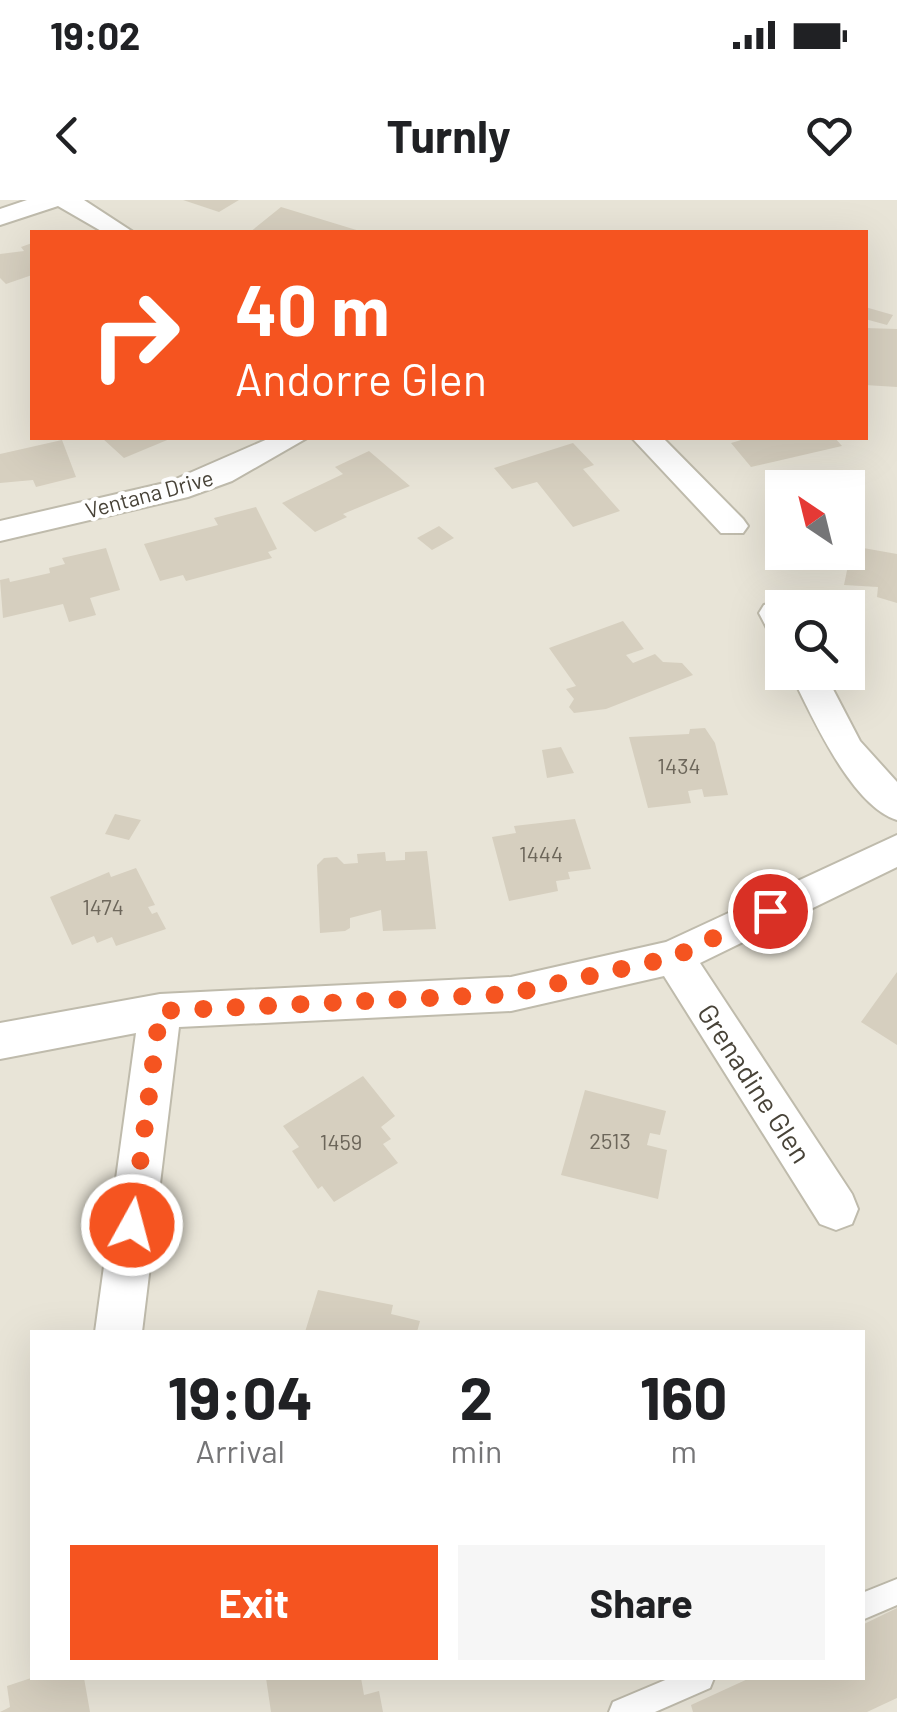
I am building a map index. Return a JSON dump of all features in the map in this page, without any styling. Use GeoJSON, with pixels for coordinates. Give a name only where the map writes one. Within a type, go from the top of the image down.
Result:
{"type":"FeatureCollection","features":[{"type":"Feature","properties":{"kind":"street"},"geometry":{"type":"LineString","coordinates":[[0,217],[52,200]]}},
{"type":"Feature","properties":{"kind":"street"},"geometry":{"type":"LineString","coordinates":[[66,200],[117,230]]}},
{"type":"Feature","properties":{"kind":"street","name":"Ventana Drive"},"geometry":{"type":"LineString","coordinates":[[0,532],[177,490],[222,474],[288,440]]}},
{"type":"Feature","properties":{"kind":"street"},"geometry":{"type":"LineString","coordinates":[[649,440],[732,526]]}},
{"type":"Feature","properties":{"kind":"street"},"geometry":{"type":"LineString","coordinates":[[816,690],[846,748],[897,806]]}},
{"type":"Feature","properties":{"kind":"street"},"geometry":{"type":"LineString","coordinates":[[0,1041],[160,1011],[511,994],[674,957],[897,850]]}},
{"type":"Feature","properties":{"kind":"street","name":"Grenadine Glen"},"geometry":{"type":"LineString","coordinates":[[674,957],[836,1209]]}},
{"type":"Feature","properties":{"kind":"street"},"geometry":{"type":"LineString","coordinates":[[118,1330],[160,1011]]}},
{"type":"Feature","properties":{"kind":"lane"},"geometry":{"type":"LineString","coordinates":[[865,1606],[897,1592]]}},
{"type":"Feature","properties":{"kind":"lane"},"geometry":{"type":"LineString","coordinates":[[622,1712],[695,1680]]}},
{"type":"Feature","properties":{"kind":"shaded area"},"geometry":{"type":"Polygon","coordinates":[[[0,200],[897,200],[897,1712],[0,1712],[0,200]]]}},
{"type":"Feature","properties":{"kind":"building"},"geometry":{"type":"Polygon","coordinates":[[[183,200],[239,200],[219,212],[183,200]]]}},
{"type":"Feature","properties":{"kind":"building"},"geometry":{"type":"Polygon","coordinates":[[[281,207],[356,230],[252,230],[281,207]]]}},
{"type":"Feature","properties":{"kind":"building"},"geometry":{"type":"Polygon","coordinates":[[[30,244],[30,276],[6,284],[0,278],[0,254],[24,251],[21,247],[30,244]]]}},
{"type":"Feature","properties":{"kind":"building"},"geometry":{"type":"Polygon","coordinates":[[[868,308],[893,315],[887,325],[868,320],[868,308]]]}},
{"type":"Feature","properties":{"kind":"building"},"geometry":{"type":"Polygon","coordinates":[[[868,328],[897,329],[897,387],[868,385],[868,328]]]}},
{"type":"Feature","properties":{"kind":"building"},"geometry":{"type":"Polygon","coordinates":[[[62,440],[76,477],[36,487],[33,480],[0,483],[0,454],[62,440]]]}},
{"type":"Feature","properties":{"kind":"building"},"geometry":{"type":"Polygon","coordinates":[[[104,440],[167,440],[124,458],[104,440]]]}},
{"type":"Feature","properties":{"kind":"building"},"geometry":{"type":"Polygon","coordinates":[[[837,440],[842,446],[751,467],[731,443],[837,440]]]}},
{"type":"Feature","properties":{"kind":"building"},"geometry":{"type":"Polygon","coordinates":[[[573,443],[594,465],[583,469],[620,511],[573,527],[537,482],[512,489],[494,468],[573,443]]]}},
{"type":"Feature","properties":{"kind":"building"},"geometry":{"type":"Polygon","coordinates":[[[369,451],[410,486],[343,514],[347,517],[315,532],[282,503],[343,474],[335,467],[369,451]]]}},
{"type":"Feature","properties":{"kind":"building"},"geometry":{"type":"Polygon","coordinates":[[[256,507],[277,549],[268,552],[272,558],[186,581],[183,575],[160,581],[144,544],[218,525],[214,518],[256,507]]]}},
{"type":"Feature","properties":{"kind":"building"},"geometry":{"type":"Polygon","coordinates":[[[439,526],[454,538],[432,550],[417,538],[439,526]]]}},
{"type":"Feature","properties":{"kind":"building"},"geometry":{"type":"Polygon","coordinates":[[[106,548],[120,590],[90,598],[96,615],[69,622],[63,604],[3,618],[0,580],[9,578],[10,582],[50,573],[49,568],[65,564],[62,558],[106,548]]]}},
{"type":"Feature","properties":{"kind":"building"},"geometry":{"type":"Polygon","coordinates":[[[865,548],[897,554],[897,603],[877,597],[878,587],[844,585],[847,570],[865,570],[865,548]]]}},
{"type":"Feature","properties":{"kind":"building"},"geometry":{"type":"Polygon","coordinates":[[[623,621],[644,649],[626,655],[633,663],[655,654],[663,662],[682,663],[693,675],[606,709],[574,713],[569,707],[574,699],[566,689],[576,686],[549,648],[623,621]]]}},
{"type":"Feature","properties":{"kind":"building"},"geometry":{"type":"Polygon","coordinates":[[[705,728],[715,743],[728,795],[704,797],[702,789],[688,791],[691,803],[648,808],[629,737],[689,734],[690,729],[705,728]]]}},
{"type":"Feature","properties":{"kind":"building"},"geometry":{"type":"Polygon","coordinates":[[[561,747],[574,773],[547,778],[542,750],[561,747]]]}},
{"type":"Feature","properties":{"kind":"building"},"geometry":{"type":"Polygon","coordinates":[[[115,814],[141,820],[129,840],[105,834],[115,814]]]}},
{"type":"Feature","properties":{"kind":"building"},"geometry":{"type":"Polygon","coordinates":[[[575,819],[591,869],[568,872],[570,879],[556,881],[558,891],[509,901],[492,837],[516,833],[514,826],[575,819]]]}},
{"type":"Feature","properties":{"kind":"building"},"geometry":{"type":"Polygon","coordinates":[[[427,851],[436,929],[383,931],[381,910],[350,918],[350,928],[345,931],[320,933],[317,865],[324,858],[337,857],[344,864],[358,863],[357,854],[385,852],[386,861],[405,860],[405,852],[427,851]]]}},
{"type":"Feature","properties":{"kind":"building"},"geometry":{"type":"Polygon","coordinates":[[[136,868],[155,905],[148,907],[152,914],[157,912],[166,929],[116,946],[112,937],[97,943],[94,936],[72,945],[50,897],[109,872],[111,877],[136,868]]]}},
{"type":"Feature","properties":{"kind":"building"},"geometry":{"type":"Polygon","coordinates":[[[897,972],[897,1045],[861,1022],[897,972]]]}},
{"type":"Feature","properties":{"kind":"building"},"geometry":{"type":"Polygon","coordinates":[[[363,1076],[395,1116],[381,1127],[391,1139],[383,1144],[398,1163],[334,1202],[322,1186],[318,1189],[292,1151],[299,1147],[283,1126],[363,1076]]]}},
{"type":"Feature","properties":{"kind":"building"},"geometry":{"type":"Polygon","coordinates":[[[585,1090],[666,1111],[660,1135],[650,1133],[647,1145],[667,1150],[658,1199],[561,1175],[585,1090]]]}},
{"type":"Feature","properties":{"kind":"building"},"geometry":{"type":"Polygon","coordinates":[[[318,1290],[393,1305],[391,1314],[420,1321],[418,1330],[306,1330],[318,1290]]]}},
{"type":"Feature","properties":{"kind":"building"},"geometry":{"type":"Polygon","coordinates":[[[897,1608],[897,1698],[867,1712],[693,1712],[691,1705],[746,1680],[865,1680],[865,1624],[897,1608]]]}},
{"type":"Feature","properties":{"kind":"building"},"geometry":{"type":"Polygon","coordinates":[[[30,1678],[84,1680],[90,1712],[0,1712],[10,1707],[7,1686],[30,1678]]]}},
{"type":"Feature","properties":{"kind":"building"},"geometry":{"type":"Polygon","coordinates":[[[266,1680],[361,1680],[364,1695],[379,1691],[383,1712],[271,1712],[266,1680]]]}},
{"type":"Feature","properties":{"kind":"route"},"geometry":{"type":"LineString","coordinates":[[132,1225],[160,1011],[511,994],[674,957],[770,911]]}}]}
